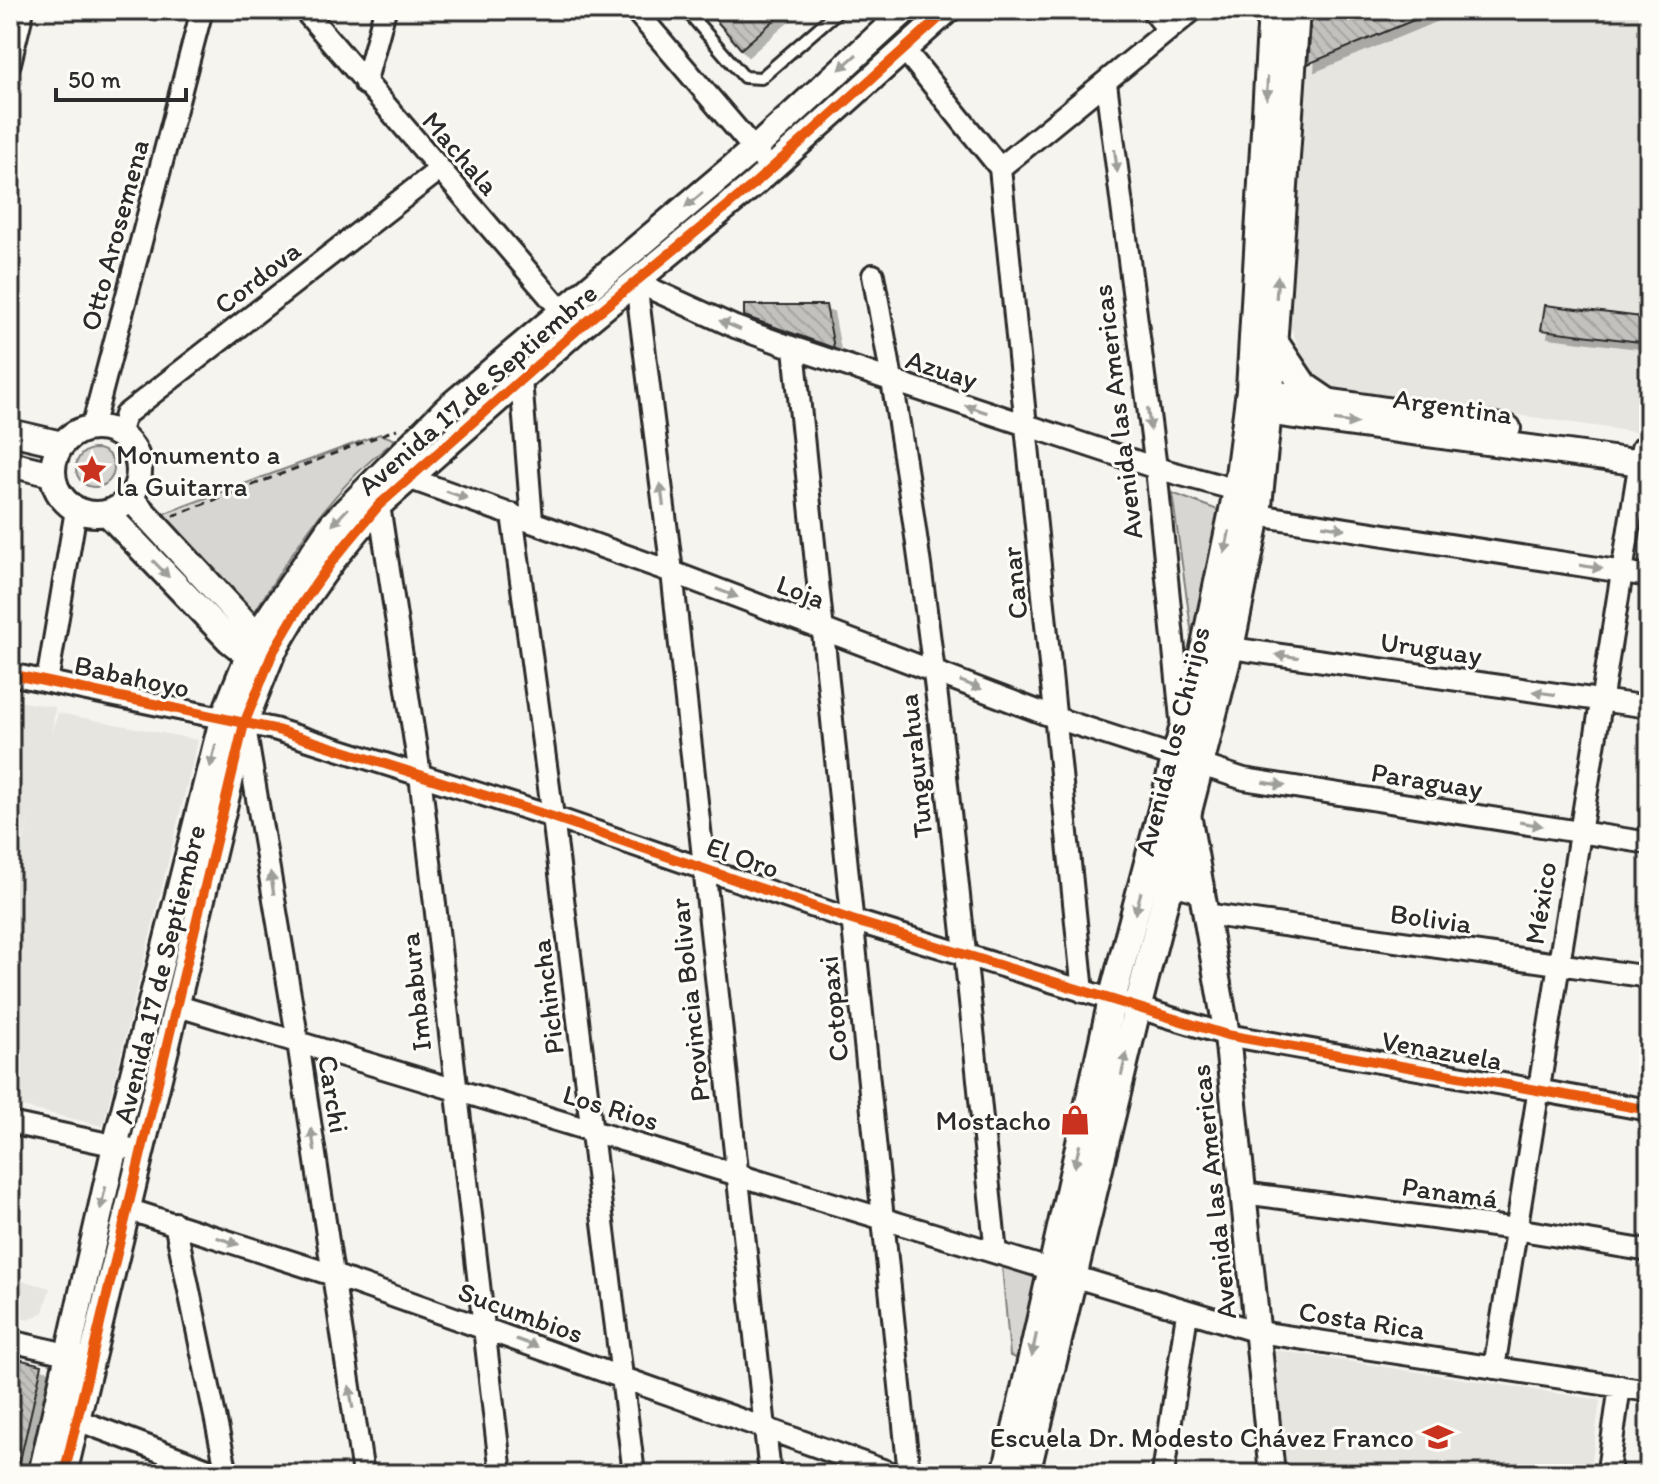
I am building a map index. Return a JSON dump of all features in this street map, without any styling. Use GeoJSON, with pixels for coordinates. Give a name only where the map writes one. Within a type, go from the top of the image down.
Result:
{"type":"FeatureCollection","features":[{"type":"Feature","properties":{"kind":"main road","name":"Avenida los Chirijos"},"geometry":{"type":"LineString","coordinates":[[1026,1474],[1112,1000],[1218,646],[1251,500],[1259,401],[1272,10]]}},
{"type":"Feature","properties":{"kind":"main road","name":"Avenida los Chirijos"},"geometry":{"type":"LineString","coordinates":[[1259,401],[1273,340],[1296,10]]}},
{"type":"Feature","properties":{"kind":"main road"},"geometry":{"type":"LineString","coordinates":[[1273,340],[1304,386],[1326,401]]}},
{"type":"Feature","properties":{"kind":"main road","name":"Avenida los Chirijos"},"geometry":{"type":"LineString","coordinates":[[1006,1474],[1137,1009],[1167,891],[1187,810],[1186,752]]}},
{"type":"Feature","properties":{"kind":"main road"},"geometry":{"type":"LineString","coordinates":[[1167,891],[1187,883],[1203,902]]}},
{"type":"Feature","properties":{"kind":"street"},"geometry":{"type":"LineString","coordinates":[[10,63],[23,10]]}},
{"type":"Feature","properties":{"kind":"street","name":"Otto Arosemena"},"geometry":{"type":"LineString","coordinates":[[92,428],[202,10]]}},
{"type":"Feature","properties":{"kind":"street","name":"Machala"},"geometry":{"type":"LineString","coordinates":[[304,10],[570,321]]}},
{"type":"Feature","properties":{"kind":"street"},"geometry":{"type":"LineString","coordinates":[[365,84],[385,10]]}},
{"type":"Feature","properties":{"kind":"street"},"geometry":{"type":"LineString","coordinates":[[635,10],[771,169]]}},
{"type":"Feature","properties":{"kind":"street","name":"Avenida 17 de Septiembre"},"geometry":{"type":"LineString","coordinates":[[261,653],[379,505],[521,379],[570,321],[906,10]]}},
{"type":"Feature","properties":{"kind":"street","name":"Avenida 17 de Septiembre"},"geometry":{"type":"LineString","coordinates":[[64,1474],[66,1354],[115,1146],[233,722],[261,653],[332,524],[403,438],[570,321],[636,282],[771,169],[948,10]]}},
{"type":"Feature","properties":{"kind":"street"},"geometry":{"type":"LineString","coordinates":[[1152,10],[1168,29]]}},
{"type":"Feature","properties":{"kind":"street"},"geometry":{"type":"LineString","coordinates":[[904,49],[1000,168],[1193,10]]}},
{"type":"Feature","properties":{"kind":"street","name":"Avenida las Americas"},"geometry":{"type":"LineString","coordinates":[[1106,83],[1156,468],[1186,752]]}},
{"type":"Feature","properties":{"kind":"street","name":"Canar"},"geometry":{"type":"LineString","coordinates":[[1000,168],[1083,992]]}},
{"type":"Feature","properties":{"kind":"street","name":"Cordova"},"geometry":{"type":"LineString","coordinates":[[119,435],[125,415],[439,170]]}},
{"type":"Feature","properties":{"kind":"street","name":"Tungurahua"},"geometry":{"type":"LineString","coordinates":[[873,275],[894,382],[933,671],[996,1253]]}},
{"type":"Feature","properties":{"kind":"street","name":"Azuay"},"geometry":{"type":"LineString","coordinates":[[636,282],[735,327],[794,348],[1251,500],[1649,576]]}},
{"type":"Feature","properties":{"kind":"street","name":"Provincia Bolivar"},"geometry":{"type":"LineString","coordinates":[[636,282],[672,572],[770,1474]]}},
{"type":"Feature","properties":{"kind":"street","name":"Cotopaxi"},"geometry":{"type":"LineString","coordinates":[[794,348],[820,628],[909,1474]]}},
{"type":"Feature","properties":{"kind":"street"},"geometry":{"type":"LineString","coordinates":[[521,379],[532,521]]}},
{"type":"Feature","properties":{"kind":"street","name":"Argentina"},"geometry":{"type":"LineString","coordinates":[[1259,401],[1326,401],[1645,456]]}},
{"type":"Feature","properties":{"kind":"street","name":"Argentina"},"geometry":{"type":"LineString","coordinates":[[1259,401],[1645,456]]}},
{"type":"Feature","properties":{"kind":"street"},"geometry":{"type":"LineString","coordinates":[[107,513],[130,498],[137,485],[137,457],[119,435],[92,428],[75,433],[62,444],[52,474],[61,498],[76,510],[107,513],[261,653]]}},
{"type":"Feature","properties":{"kind":"street"},"geometry":{"type":"LineString","coordinates":[[10,432],[62,444]]}},
{"type":"Feature","properties":{"kind":"street"},"geometry":{"type":"LineString","coordinates":[[403,438],[411,479]]}},
{"type":"Feature","properties":{"kind":"street","name":"México"},"geometry":{"type":"LineString","coordinates":[[1494,1368],[1621,572],[1645,456]]}},
{"type":"Feature","properties":{"kind":"street"},"geometry":{"type":"LineString","coordinates":[[10,464],[52,474]]}},
{"type":"Feature","properties":{"kind":"street","name":"Loja"},"geometry":{"type":"LineString","coordinates":[[411,479],[672,572],[1056,718],[1186,752]]}},
{"type":"Feature","properties":{"kind":"street"},"geometry":{"type":"LineString","coordinates":[[130,498],[261,653]]}},
{"type":"Feature","properties":{"kind":"street","name":"Imbabura"},"geometry":{"type":"LineString","coordinates":[[379,505],[420,775],[501,1474]]}},
{"type":"Feature","properties":{"kind":"street"},"geometry":{"type":"LineString","coordinates":[[47,682],[76,510]]}},
{"type":"Feature","properties":{"kind":"street","name":"Pichincha"},"geometry":{"type":"LineString","coordinates":[[512,514],[553,817],[634,1474]]}},
{"type":"Feature","properties":{"kind":"street","name":"Uruguay"},"geometry":{"type":"LineString","coordinates":[[1218,646],[1649,707]]}},
{"type":"Feature","properties":{"kind":"street","name":"Babahoyo"},"geometry":{"type":"LineString","coordinates":[[10,674],[233,722]]}},
{"type":"Feature","properties":{"kind":"street","name":"Avenida 17 de Septiembre"},"geometry":{"type":"LineString","coordinates":[[41,1474],[92,1359],[178,1006],[233,722]]}},
{"type":"Feature","properties":{"kind":"street","name":"El Oro"},"geometry":{"type":"LineString","coordinates":[[233,722],[274,729],[553,817],[852,920],[1227,1035]]}},
{"type":"Feature","properties":{"kind":"street","name":"Carchi"},"geometry":{"type":"LineString","coordinates":[[233,722],[298,1042],[363,1474]]}},
{"type":"Feature","properties":{"kind":"street","name":"Paraguay"},"geometry":{"type":"LineString","coordinates":[[1186,752],[1244,779],[1649,843]]}},
{"type":"Feature","properties":{"kind":"street","name":"Avenida las Americas"},"geometry":{"type":"LineString","coordinates":[[1187,810],[1227,1035],[1272,1474]]}},
{"type":"Feature","properties":{"kind":"street","name":"Bolivia"},"geometry":{"type":"LineString","coordinates":[[1203,902],[1649,977]]}},
{"type":"Feature","properties":{"kind":"street","name":"Los Rios"},"geometry":{"type":"LineString","coordinates":[[178,1006],[1062,1272]]}},
{"type":"Feature","properties":{"kind":"street","name":"Venazuela"},"geometry":{"type":"LineString","coordinates":[[1227,1035],[1649,1110]]}},
{"type":"Feature","properties":{"kind":"street"},"geometry":{"type":"LineString","coordinates":[[10,1123],[141,1151]]}},
{"type":"Feature","properties":{"kind":"street","name":"Panamá"},"geometry":{"type":"LineString","coordinates":[[1243,1193],[1516,1229],[1649,1251]]}},
{"type":"Feature","properties":{"kind":"street","name":"Sucumbios"},"geometry":{"type":"LineString","coordinates":[[127,1209],[333,1275],[894,1474]]}},
{"type":"Feature","properties":{"kind":"street"},"geometry":{"type":"LineString","coordinates":[[175,1223],[227,1474]]}},
{"type":"Feature","properties":{"kind":"street","name":"Costa Rica"},"geometry":{"type":"LineString","coordinates":[[1062,1272],[1187,1313],[1258,1332],[1649,1391]]}},
{"type":"Feature","properties":{"kind":"street"},"geometry":{"type":"LineString","coordinates":[[1163,1474],[1187,1313]]}},
{"type":"Feature","properties":{"kind":"street"},"geometry":{"type":"LineString","coordinates":[[10,1341],[92,1359]]}},
{"type":"Feature","properties":{"kind":"street"},"geometry":{"type":"LineString","coordinates":[[1612,1474],[1609,1463],[1620,1386]]}},
{"type":"Feature","properties":{"kind":"street"},"geometry":{"type":"LineString","coordinates":[[66,1416],[221,1474]]}},
{"type":"Feature","properties":{"kind":"lane"},"geometry":{"type":"LineString","coordinates":[[686,10],[744,77],[751,79],[761,78],[838,11]]}},
{"type":"Feature","properties":{"kind":"path"},"geometry":{"type":"LineString","coordinates":[[154,524],[403,438]]}},
{"type":"Feature","properties":{"kind":"shaded area"},"geometry":{"type":"Polygon","coordinates":[[[1437,10],[1649,10],[1649,434],[1333,388],[1317,380],[1308,369],[1291,328],[1304,66],[1437,10]]]}},
{"type":"Feature","properties":{"kind":"shaded area"},"geometry":{"type":"Polygon","coordinates":[[[380,434],[396,440],[353,478],[316,520],[252,616],[157,516],[380,434]]]}},
{"type":"Feature","properties":{"kind":"shaded area"},"geometry":{"type":"Polygon","coordinates":[[[95,449],[108,455],[114,468],[108,481],[95,487],[82,481],[76,468],[82,455],[95,449]]]}},
{"type":"Feature","properties":{"kind":"shaded area"},"geometry":{"type":"Polygon","coordinates":[[[1172,493],[1223,512],[1193,642],[1172,493]]]}},
{"type":"Feature","properties":{"kind":"shaded area"},"geometry":{"type":"Polygon","coordinates":[[[10,700],[55,707],[52,733],[58,713],[198,740],[103,1126],[10,1104],[10,894],[31,814],[10,885],[10,700]]]}},
{"type":"Feature","properties":{"kind":"shaded area"},"geometry":{"type":"Polygon","coordinates":[[[1002,1266],[1039,1279],[1019,1359],[1010,1356],[1002,1266]]]}},
{"type":"Feature","properties":{"kind":"shaded area"},"geometry":{"type":"Polygon","coordinates":[[[20,1280],[50,1288],[43,1312],[29,1320],[10,1315],[10,1281],[17,1284],[20,1280]]]}},
{"type":"Feature","properties":{"kind":"shaded area","name":"Escuela Dr. Modesto Chávez Franco"},"geometry":{"type":"Polygon","coordinates":[[[1274,1350],[1600,1400],[1590,1474],[1284,1474],[1274,1350]]]}},
{"type":"Feature","properties":{"kind":"building"},"geometry":{"type":"Polygon","coordinates":[[[707,10],[786,10],[741,49],[707,10]]]}},
{"type":"Feature","properties":{"kind":"building"},"geometry":{"type":"Polygon","coordinates":[[[1312,10],[1438,10],[1308,64],[1312,10]]]}},
{"type":"Feature","properties":{"kind":"building"},"geometry":{"type":"Polygon","coordinates":[[[744,305],[826,305],[834,348],[744,316],[744,305]]]}},
{"type":"Feature","properties":{"kind":"building"},"geometry":{"type":"Polygon","coordinates":[[[1545,305],[1649,318],[1649,343],[1541,330],[1545,305]]]}},
{"type":"Feature","properties":{"kind":"building"},"geometry":{"type":"Polygon","coordinates":[[[10,1357],[42,1365],[17,1474],[10,1474],[10,1357]]]}},
{"type":"Feature","properties":{"kind":"cycle path"},"geometry":{"type":"LineString","coordinates":[[64,1474],[244,724],[273,652],[299,608],[333,560],[379,505],[577,330],[754,184],[948,10]]}},
{"type":"Feature","properties":{"kind":"cycle path"},"geometry":{"type":"LineString","coordinates":[[10,674],[274,729],[553,817],[852,920],[1227,1035],[1649,1110]]}},
{"type":"Feature","properties":{"kind":"place","name":"Monumento a la Guitarra"},"geometry":{"type":"Point","coordinates":[92,470]}},
{"type":"Feature","properties":{"kind":"place","name":"Mostacho"},"geometry":{"type":"Point","coordinates":[1075,1120]}},
{"type":"Feature","properties":{"kind":"place","name":"Escuela Dr. Modesto Chávez Franco"},"geometry":{"type":"Point","coordinates":[1438,1437]}}]}
